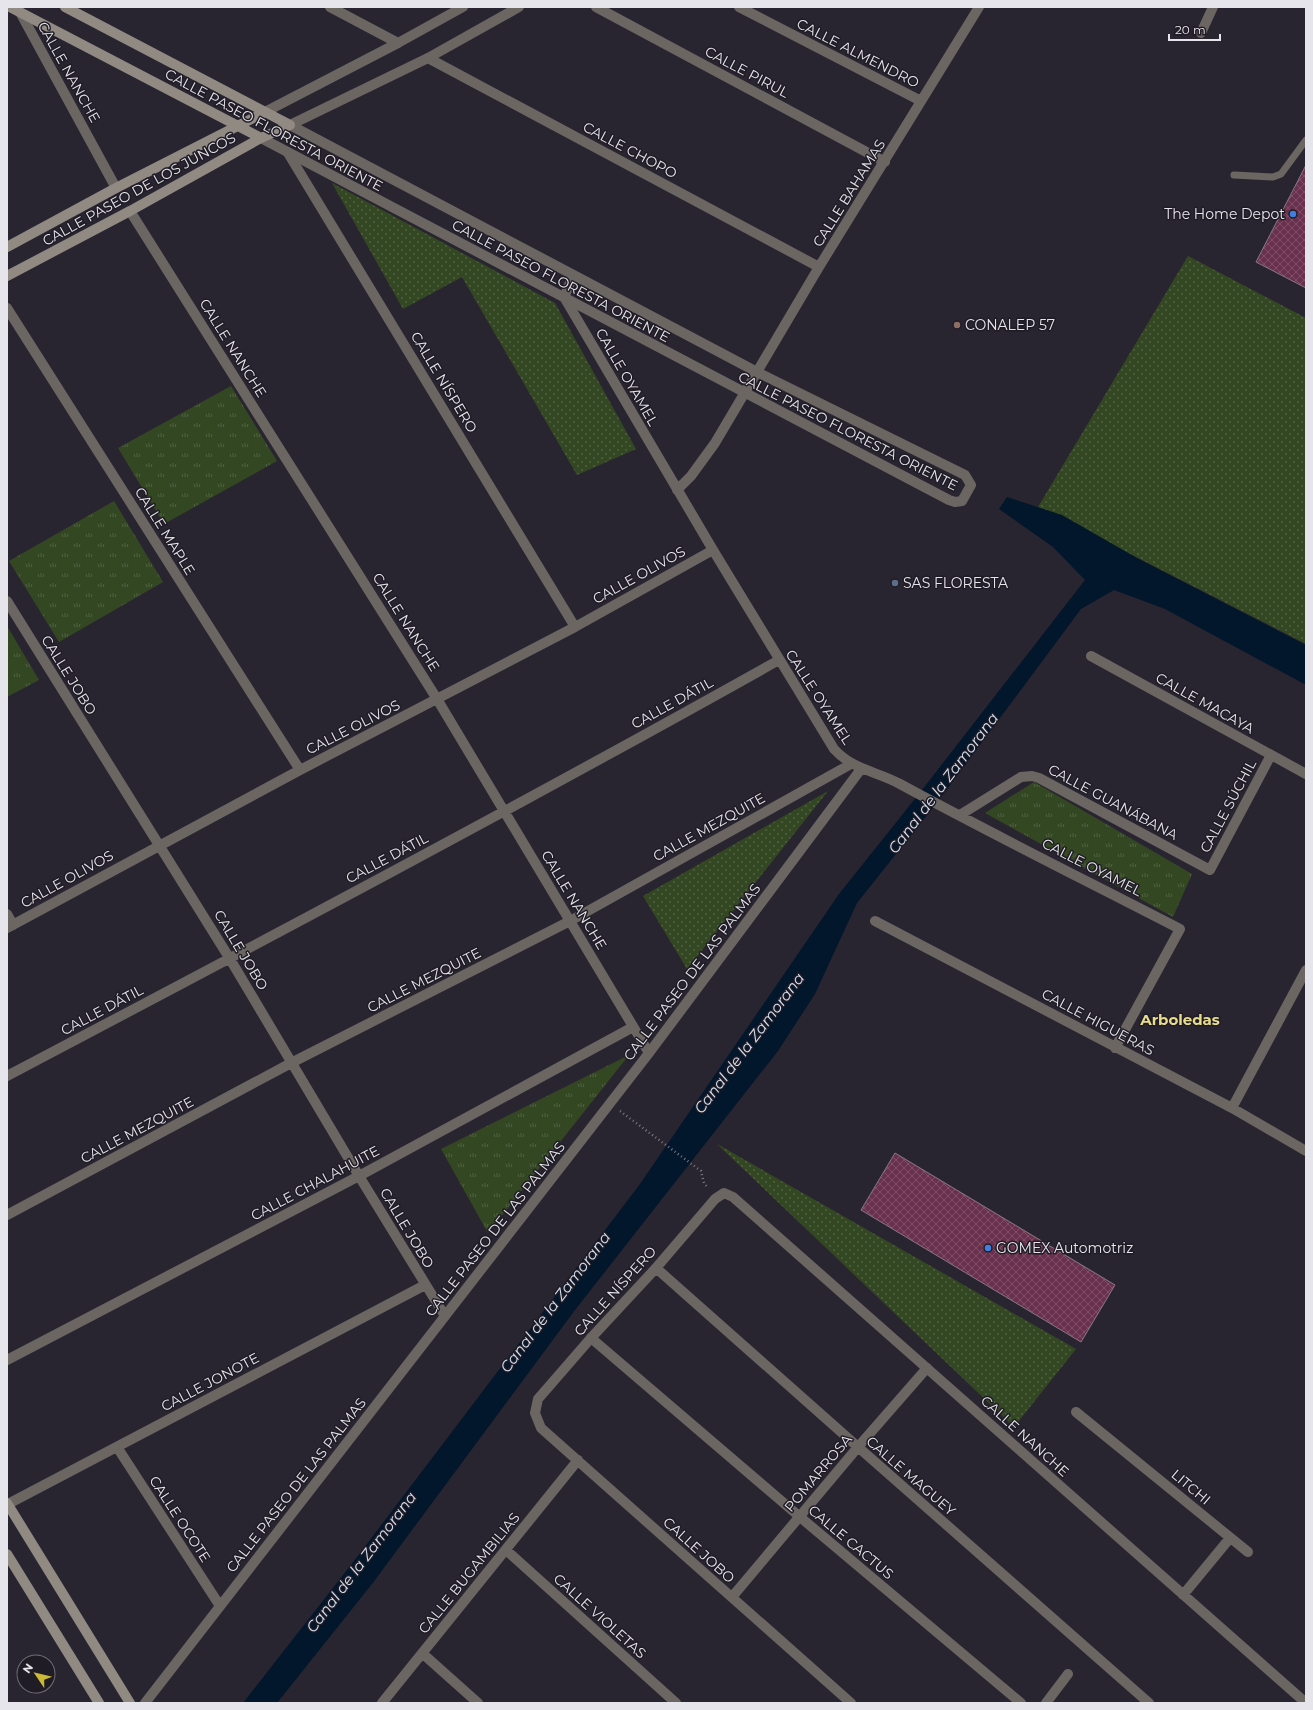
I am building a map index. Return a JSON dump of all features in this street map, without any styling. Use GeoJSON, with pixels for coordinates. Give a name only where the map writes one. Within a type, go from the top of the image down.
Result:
{"type":"FeatureCollection","features":[{"type":"Feature","properties":{"kind":"main road","name":"CALLE PASEO FLORESTA ORIENTE"},"geometry":{"type":"LineString","coordinates":[[10,7],[261,138]]}},
{"type":"Feature","properties":{"kind":"main road","name":"CALLE PASEO FLORESTA ORIENTE"},"geometry":{"type":"LineString","coordinates":[[65,7],[290,125]]}},
{"type":"Feature","properties":{"kind":"main road","name":"CALLE PASEO DE LOS JUNCOS"},"geometry":{"type":"LineString","coordinates":[[7,247],[116,188],[265,112]]}},
{"type":"Feature","properties":{"kind":"main road","name":"CALLE PASEO DE LOS JUNCOS"},"geometry":{"type":"LineString","coordinates":[[7,276],[130,211],[261,138],[290,125]]}},
{"type":"Feature","properties":{"kind":"main road"},"geometry":{"type":"LineString","coordinates":[[8,1504],[130,1703]]}},
{"type":"Feature","properties":{"kind":"main road"},"geometry":{"type":"LineString","coordinates":[[7,1554],[99,1703]]}},
{"type":"Feature","properties":{"kind":"street"},"geometry":{"type":"LineString","coordinates":[[330,7],[398,43]]}},
{"type":"Feature","properties":{"kind":"street","name":"CALLE PASEO DE LOS JUNCOS"},"geometry":{"type":"LineString","coordinates":[[265,112],[398,43],[462,7]]}},
{"type":"Feature","properties":{"kind":"street","name":"CALLE PASEO DE LOS JUNCOS"},"geometry":{"type":"LineString","coordinates":[[290,125],[428,58],[520,7]]}},
{"type":"Feature","properties":{"kind":"street","name":"CALLE PIRUL"},"geometry":{"type":"LineString","coordinates":[[596,7],[885,162]]}},
{"type":"Feature","properties":{"kind":"street","name":"CALLE ALMENDRO"},"geometry":{"type":"LineString","coordinates":[[739,7],[921,101]]}},
{"type":"Feature","properties":{"kind":"street","name":"CALLE BAHAMAS"},"geometry":{"type":"LineString","coordinates":[[744,394],[819,267],[979,7]]}},
{"type":"Feature","properties":{"kind":"street"},"geometry":{"type":"LineString","coordinates":[[1201,33],[1213,7]]}},
{"type":"Feature","properties":{"kind":"street","name":"CALLE NANCHE"},"geometry":{"type":"LineString","coordinates":[[20,12],[116,188]]}},
{"type":"Feature","properties":{"kind":"street","name":"CALLE CHOPO"},"geometry":{"type":"LineString","coordinates":[[428,58],[819,267]]}},
{"type":"Feature","properties":{"kind":"street","name":"CALLE PASEO FLORESTA ORIENTE"},"geometry":{"type":"LineString","coordinates":[[261,138],[564,297],[744,394],[949,500],[955,502],[962,501],[971,485],[965,475],[757,372],[290,125]]}},
{"type":"Feature","properties":{"kind":"street","name":"CALLE NÍSPERO"},"geometry":{"type":"LineString","coordinates":[[288,153],[575,627]]}},
{"type":"Feature","properties":{"kind":"street","name":"CALLE NANCHE"},"geometry":{"type":"LineString","coordinates":[[130,211],[437,699],[649,1053]]}},
{"type":"Feature","properties":{"kind":"street"},"geometry":{"type":"LineString","coordinates":[[564,297],[573,276]]}},
{"type":"Feature","properties":{"kind":"street","name":"CALLE OYAMEL"},"geometry":{"type":"LineString","coordinates":[[564,297],[778,660],[834,749],[842,758],[851,764],[885,776],[938,805],[1180,929],[1115,1048]]}},
{"type":"Feature","properties":{"kind":"street","name":"CALLE MAPLE"},"geometry":{"type":"LineString","coordinates":[[7,308],[300,770]]}},
{"type":"Feature","properties":{"kind":"street"},"geometry":{"type":"LineString","coordinates":[[677,490],[691,476],[714,443],[744,394]]}},
{"type":"Feature","properties":{"kind":"street","name":"CALLE OLIVOS"},"geometry":{"type":"LineString","coordinates":[[10,926],[159,844],[575,627],[713,550]]}},
{"type":"Feature","properties":{"kind":"street","name":"CALLE JOBO"},"geometry":{"type":"LineString","coordinates":[[7,601],[230,958],[293,1062],[358,1176],[445,1316]]}},
{"type":"Feature","properties":{"kind":"street","name":"CALLE MACAYA"},"geometry":{"type":"LineString","coordinates":[[1091,656],[1306,774]]}},
{"type":"Feature","properties":{"kind":"street","name":"CALLE DÁTIL"},"geometry":{"type":"LineString","coordinates":[[7,1076],[230,958],[649,732],[778,660]]}},
{"type":"Feature","properties":{"kind":"street","name":"CALLE SÚCHIL"},"geometry":{"type":"LineString","coordinates":[[1210,870],[1271,755]]}},
{"type":"Feature","properties":{"kind":"street","name":"CALLE MEZQUITE"},"geometry":{"type":"LineString","coordinates":[[7,1215],[293,1062],[570,921],[851,764]]}},
{"type":"Feature","properties":{"kind":"street","name":"CALLE PASEO DE LAS PALMAS"},"geometry":{"type":"LineString","coordinates":[[145,1703],[649,1053],[861,768]]}},
{"type":"Feature","properties":{"kind":"street","name":"CALLE GUANÁBANA"},"geometry":{"type":"LineString","coordinates":[[960,815],[1021,777],[1032,776],[1039,778],[1210,870]]}},
{"type":"Feature","properties":{"kind":"street"},"geometry":{"type":"LineString","coordinates":[[7,914],[10,926]]}},
{"type":"Feature","properties":{"kind":"street","name":"CALLE HIGUERAS"},"geometry":{"type":"LineString","coordinates":[[876,921],[1115,1048],[1232,1108],[1306,1151]]}},
{"type":"Feature","properties":{"kind":"street"},"geometry":{"type":"LineString","coordinates":[[1232,1108],[1306,970]]}},
{"type":"Feature","properties":{"kind":"street","name":"CALLE CHALAHUITE"},"geometry":{"type":"LineString","coordinates":[[7,1360],[358,1176],[634,1027]]}},
{"type":"Feature","properties":{"kind":"street","name":"CALLE NANCHE"},"geometry":{"type":"LineString","coordinates":[[724,1193],[733,1197],[1306,1703]]}},
{"type":"Feature","properties":{"kind":"street","name":"CALLE NÍSPERO"},"geometry":{"type":"LineString","coordinates":[[535,1413],[538,1399],[591,1338],[656,1268],[715,1199],[724,1193]]}},
{"type":"Feature","properties":{"kind":"street","name":"CALLE MAGUEY"},"geometry":{"type":"LineString","coordinates":[[656,1268],[1149,1703]]}},
{"type":"Feature","properties":{"kind":"street","name":"CALLE JONOTE"},"geometry":{"type":"LineString","coordinates":[[8,1504],[425,1285]]}},
{"type":"Feature","properties":{"kind":"street","name":"CALLE CACTUS"},"geometry":{"type":"LineString","coordinates":[[591,1338],[800,1517],[1021,1703]]}},
{"type":"Feature","properties":{"kind":"street","name":"POMARROSA"},"geometry":{"type":"LineString","coordinates":[[732,1598],[858,1447],[927,1368]]}},
{"type":"Feature","properties":{"kind":"street","name":"LITCHI"},"geometry":{"type":"LineString","coordinates":[[1076,1412],[1248,1552]]}},
{"type":"Feature","properties":{"kind":"street","name":"CALLE JOBO"},"geometry":{"type":"LineString","coordinates":[[535,1413],[541,1428],[851,1703]]}},
{"type":"Feature","properties":{"kind":"street","name":"CALLE OCOTE"},"geometry":{"type":"LineString","coordinates":[[117,1447],[220,1606]]}},
{"type":"Feature","properties":{"kind":"street","name":"CALLE BUGAMBILIAS"},"geometry":{"type":"LineString","coordinates":[[382,1703],[578,1460]]}},
{"type":"Feature","properties":{"kind":"street"},"geometry":{"type":"LineString","coordinates":[[1183,1595],[1230,1538]]}},
{"type":"Feature","properties":{"kind":"street","name":"CALLE VIOLETAS"},"geometry":{"type":"LineString","coordinates":[[506,1550],[676,1703]]}},
{"type":"Feature","properties":{"kind":"street"},"geometry":{"type":"LineString","coordinates":[[422,1654],[478,1703]]}},
{"type":"Feature","properties":{"kind":"street"},"geometry":{"type":"LineString","coordinates":[[1046,1703],[1068,1674]]}},
{"type":"Feature","properties":{"kind":"lane"},"geometry":{"type":"LineString","coordinates":[[1234,176],[1273,177],[1281,174],[1306,140]]}},
{"type":"Feature","properties":{"kind":"path"},"geometry":{"type":"LineString","coordinates":[[610,1103],[664,1146],[701,1171],[704,1183],[715,1199]]}},
{"type":"Feature","properties":{"kind":"green space"},"geometry":{"type":"Polygon","coordinates":[[[332,183],[555,303],[636,449],[577,475],[462,277],[403,309],[332,183]]]}},
{"type":"Feature","properties":{"kind":"green space"},"geometry":{"type":"Polygon","coordinates":[[[1188,256],[1306,318],[1306,644],[1038,507],[1188,256]]]}},
{"type":"Feature","properties":{"kind":"green space"},"geometry":{"type":"Polygon","coordinates":[[[231,386],[277,461],[164,524],[118,448],[231,386]]]}},
{"type":"Feature","properties":{"kind":"green space"},"geometry":{"type":"Polygon","coordinates":[[[114,501],[163,582],[59,642],[9,561],[114,501]]]}},
{"type":"Feature","properties":{"kind":"green space"},"geometry":{"type":"Polygon","coordinates":[[[7,626],[39,680],[7,697],[7,626]]]}},
{"type":"Feature","properties":{"kind":"green space"},"geometry":{"type":"Polygon","coordinates":[[[1034,782],[1192,874],[1173,917],[985,813],[1034,782]]]}},
{"type":"Feature","properties":{"kind":"green space"},"geometry":{"type":"Polygon","coordinates":[[[828,791],[687,969],[643,896],[828,791]]]}},
{"type":"Feature","properties":{"kind":"green space"},"geometry":{"type":"Polygon","coordinates":[[[629,1055],[488,1233],[441,1149],[629,1055]]]}},
{"type":"Feature","properties":{"kind":"green space"},"geometry":{"type":"Polygon","coordinates":[[[717,1144],[1076,1349],[1014,1427],[717,1144]]]}},
{"type":"Feature","properties":{"kind":"water","name":"Canal de la Zamorana"},"geometry":{"type":"Polygon","coordinates":[[[1007,497],[1062,515],[1137,558],[1306,645],[1306,685],[1165,609],[1114,590],[1081,609],[939,800],[857,903],[815,994],[778,1051],[575,1310],[372,1584],[277,1703],[243,1703],[354,1561],[640,1184],[839,894],[1085,580],[1053,547],[999,509],[1007,497]]]}},
{"type":"Feature","properties":{"kind":"building","name":"The Home Depot"},"geometry":{"type":"Polygon","coordinates":[[[1306,165],[1306,288],[1256,262],[1306,165]]]}},
{"type":"Feature","properties":{"kind":"building","name":"GOMEX Automotriz"},"geometry":{"type":"Polygon","coordinates":[[[895,1153],[1115,1285],[1081,1342],[861,1210],[895,1153]]]}},
{"type":"Feature","properties":{"kind":"place","name":"The Home Depot"},"geometry":{"type":"Point","coordinates":[1293,214]}},
{"type":"Feature","properties":{"kind":"place","name":"CONALEP 57"},"geometry":{"type":"Point","coordinates":[957,325]}},
{"type":"Feature","properties":{"kind":"place","name":"SAS FLORESTA"},"geometry":{"type":"Point","coordinates":[895,583]}},
{"type":"Feature","properties":{"kind":"place","name":"GOMEX Automotriz"},"geometry":{"type":"Point","coordinates":[988,1248]}},
{"type":"Feature","properties":{"kind":"district","name":"Arboledas"},"geometry":{"type":"Point","coordinates":[1180,1019]}}]}
